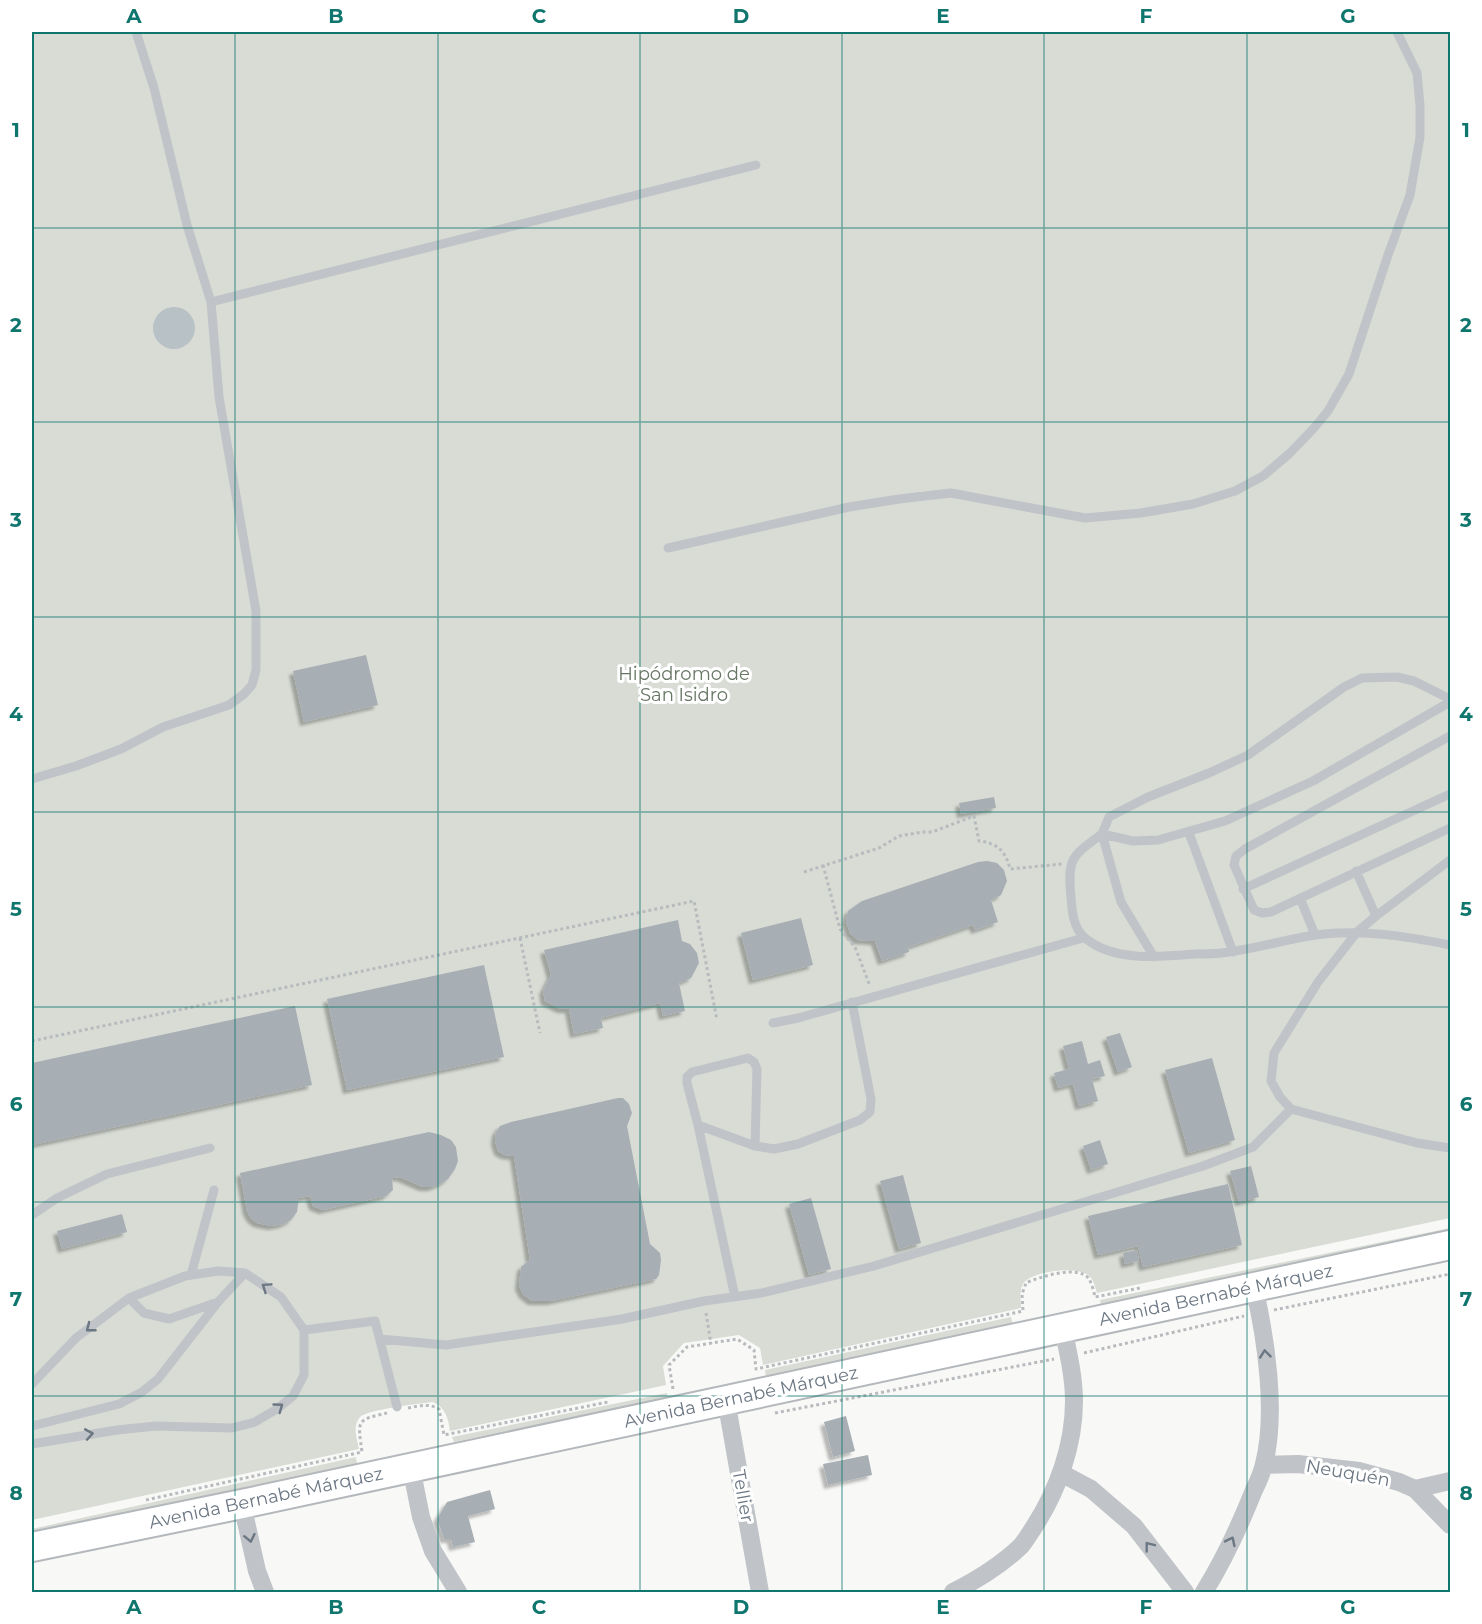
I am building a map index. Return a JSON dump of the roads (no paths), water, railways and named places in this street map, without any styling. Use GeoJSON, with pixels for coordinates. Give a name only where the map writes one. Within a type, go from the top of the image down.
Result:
{"type":"FeatureCollection","features":[{"type":"Feature","properties":{"kind":"main road","name":"Avenida Bernabé Márquez"},"geometry":{"type":"LineString","coordinates":[[32,1547],[1450,1245]]}},
{"type":"Feature","properties":{"kind":"street"},"geometry":{"type":"LineString","coordinates":[[1204,1593],[1248,1507],[1264,1465],[1270,1401],[1260,1313],[1254,1287]]}},
{"type":"Feature","properties":{"kind":"street"},"geometry":{"type":"LineString","coordinates":[[953,1593],[991,1570],[1022,1544],[1045,1511],[1061,1473],[1070,1438],[1074,1401],[1063,1328]]}},
{"type":"Feature","properties":{"kind":"street","name":"Tellier"},"geometry":{"type":"LineString","coordinates":[[726,1400],[760,1593]]}},
{"type":"Feature","properties":{"kind":"street","name":"Neuquén"},"geometry":{"type":"LineString","coordinates":[[1264,1465],[1298,1464],[1359,1471],[1400,1482],[1415,1489],[1450,1525]]}},
{"type":"Feature","properties":{"kind":"street"},"geometry":{"type":"LineString","coordinates":[[411,1467],[421,1517],[433,1551],[458,1593]]}},
{"type":"Feature","properties":{"kind":"street"},"geometry":{"type":"LineString","coordinates":[[1061,1473],[1091,1489],[1134,1526],[1185,1593]]}},
{"type":"Feature","properties":{"kind":"street"},"geometry":{"type":"LineString","coordinates":[[1415,1489],[1450,1481]]}},
{"type":"Feature","properties":{"kind":"street"},"geometry":{"type":"LineString","coordinates":[[242,1504],[257,1571],[265,1593]]}},
{"type":"Feature","properties":{"kind":"lane"},"geometry":{"type":"LineString","coordinates":[[32,779],[76,766],[121,749],[163,727],[229,705],[252,685],[256,670],[256,610],[219,398],[212,302],[187,225],[154,88],[135,32]]}},
{"type":"Feature","properties":{"kind":"lane"},"geometry":{"type":"LineString","coordinates":[[668,548],[849,507],[951,493],[1085,518],[1141,513],[1193,504],[1235,491],[1263,476],[1314,428],[1328,411],[1349,374],[1410,195],[1420,137],[1420,106],[1417,73],[1397,32]]}},
{"type":"Feature","properties":{"kind":"lane"},"geometry":{"type":"LineString","coordinates":[[212,302],[756,165]]}},
{"type":"Feature","properties":{"kind":"lane"},"geometry":{"type":"LineString","coordinates":[[1450,701],[1414,681],[1397,677],[1362,678],[1344,687],[1248,755],[1109,816],[1102,834],[1078,851],[1071,863],[1069,873],[1073,921],[1083,938],[1129,956],[1154,957],[1233,952],[1315,935],[1357,932],[1401,935],[1450,945]]}},
{"type":"Feature","properties":{"kind":"lane"},"geometry":{"type":"LineString","coordinates":[[1102,834],[1133,841],[1158,840],[1225,821],[1313,781],[1450,701]]}},
{"type":"Feature","properties":{"kind":"lane"},"geometry":{"type":"LineString","coordinates":[[1450,736],[1245,849],[1236,856],[1234,865],[1243,890],[1254,909],[1262,914],[1450,828]]}},
{"type":"Feature","properties":{"kind":"lane"},"geometry":{"type":"LineString","coordinates":[[1243,890],[1450,794]]}},
{"type":"Feature","properties":{"kind":"lane"},"geometry":{"type":"LineString","coordinates":[[1189,832],[1233,952]]}},
{"type":"Feature","properties":{"kind":"lane"},"geometry":{"type":"LineString","coordinates":[[1102,834],[1121,902],[1154,957]]}},
{"type":"Feature","properties":{"kind":"lane"},"geometry":{"type":"LineString","coordinates":[[1450,860],[1376,915],[1357,932],[1318,982],[1274,1053],[1271,1081],[1280,1097],[1291,1109],[1416,1143],[1450,1148]]}},
{"type":"Feature","properties":{"kind":"lane"},"geometry":{"type":"LineString","coordinates":[[1356,871],[1376,915]]}},
{"type":"Feature","properties":{"kind":"lane"},"geometry":{"type":"LineString","coordinates":[[1300,898],[1315,935]]}},
{"type":"Feature","properties":{"kind":"lane"},"geometry":{"type":"LineString","coordinates":[[772,1023],[798,1018],[1083,938]]}},
{"type":"Feature","properties":{"kind":"lane"},"geometry":{"type":"LineString","coordinates":[[698,1125],[755,1146],[774,1149],[798,1144],[860,1120],[870,1112],[871,1099],[852,1002]]}},
{"type":"Feature","properties":{"kind":"lane"},"geometry":{"type":"LineString","coordinates":[[735,1297],[687,1083],[687,1077],[692,1072],[748,1058],[754,1062],[758,1069],[755,1146]]}},
{"type":"Feature","properties":{"kind":"lane"},"geometry":{"type":"LineString","coordinates":[[380,1339],[447,1345],[622,1319],[704,1301],[789,1287],[874,1266],[1203,1166],[1252,1147],[1291,1109]]}},
{"type":"Feature","properties":{"kind":"lane"},"geometry":{"type":"LineString","coordinates":[[32,1215],[57,1198],[107,1174],[210,1148]]}},
{"type":"Feature","properties":{"kind":"lane"},"geometry":{"type":"LineString","coordinates":[[191,1275],[214,1190]]}},
{"type":"Feature","properties":{"kind":"lane"},"geometry":{"type":"LineString","coordinates":[[32,1384],[76,1338],[129,1298],[191,1275],[218,1271],[245,1273],[281,1297],[304,1330],[304,1375],[293,1396],[255,1422],[232,1428],[156,1426],[32,1444]]}},
{"type":"Feature","properties":{"kind":"lane"},"geometry":{"type":"LineString","coordinates":[[32,1426],[119,1404],[142,1392],[158,1379],[218,1302],[245,1273]]}},
{"type":"Feature","properties":{"kind":"lane"},"geometry":{"type":"LineString","coordinates":[[129,1298],[144,1313],[169,1319],[218,1302]]}},
{"type":"Feature","properties":{"kind":"lane"},"geometry":{"type":"LineString","coordinates":[[304,1330],[375,1321],[402,1408]]}},
{"type":"Feature","properties":{"kind":"park label","name":"Hipódromo de San Isidro"},"geometry":{"type":"Point","coordinates":[684,684]}}]}
